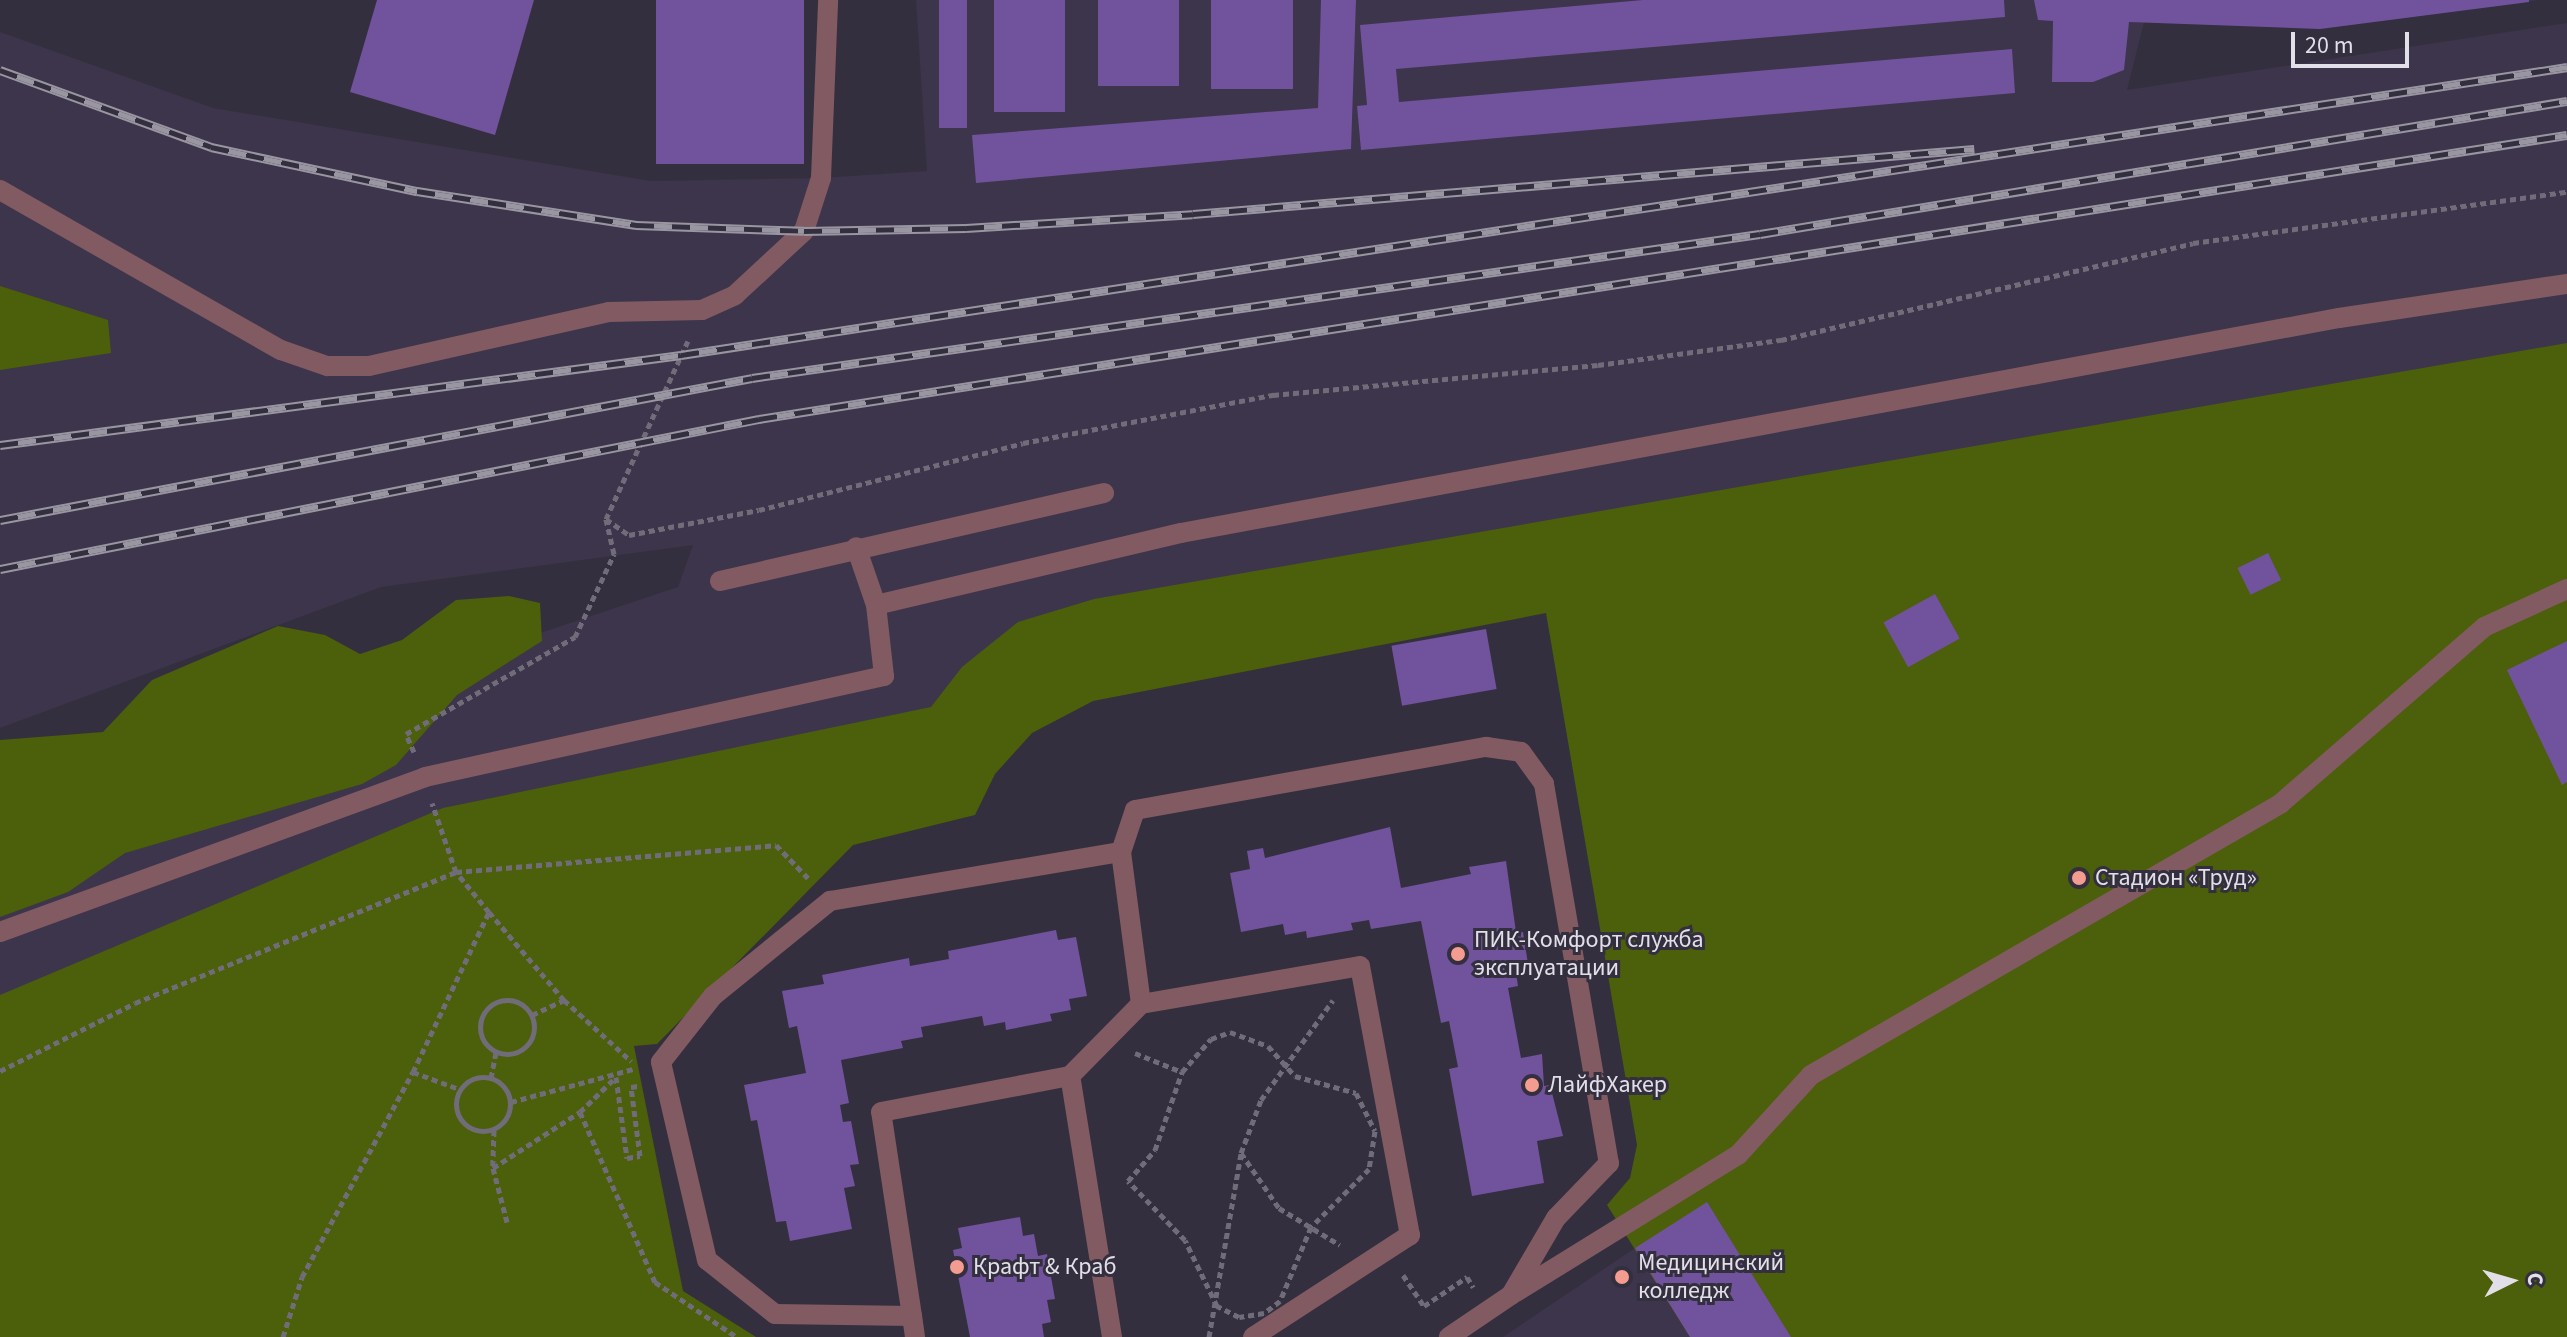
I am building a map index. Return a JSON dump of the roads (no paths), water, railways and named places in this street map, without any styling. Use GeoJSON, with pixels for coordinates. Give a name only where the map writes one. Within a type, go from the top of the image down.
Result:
{"type":"FeatureCollection","features":[{"type":"Feature","properties":{"kind":"lane"},"geometry":{"type":"LineString","coordinates":[[0,190],[281,350],[327,366],[369,366],[609,312],[702,310],[735,295],[804,231],[821,178],[828,0]]}},
{"type":"Feature","properties":{"kind":"lane"},"geometry":{"type":"LineString","coordinates":[[876,605],[1181,533],[2339,318],[2567,284]]}},
{"type":"Feature","properties":{"kind":"lane"},"geometry":{"type":"LineString","coordinates":[[720,581],[856,547],[1104,493]]}},
{"type":"Feature","properties":{"kind":"lane"},"geometry":{"type":"LineString","coordinates":[[0,932],[425,777],[884,676],[876,605],[856,547]]}},
{"type":"Feature","properties":{"kind":"lane"},"geometry":{"type":"LineString","coordinates":[[1449,1337],[1511,1295],[1738,1155],[1811,1075],[2280,804],[2484,627],[2567,589]]}},
{"type":"Feature","properties":{"kind":"lane"},"geometry":{"type":"LineString","coordinates":[[1141,1004],[1121,852],[1135,810],[1486,747],[1521,752],[1544,784],[1609,1163],[1556,1218],[1511,1295]]}},
{"type":"Feature","properties":{"kind":"lane"},"geometry":{"type":"LineString","coordinates":[[912,1316],[775,1314],[707,1260],[661,1062],[713,996],[830,901],[1121,852]]}},
{"type":"Feature","properties":{"kind":"lane"},"geometry":{"type":"LineString","coordinates":[[915,1337],[881,1112],[1070,1076],[1141,1004],[1360,966],[1410,1235],[1253,1337]]}},
{"type":"Feature","properties":{"kind":"lane"},"geometry":{"type":"LineString","coordinates":[[1070,1076],[1112,1337]]}},
{"type":"Feature","properties":{"kind":"railway"},"geometry":{"type":"LineString","coordinates":[[0,445],[681,355],[2567,67]]}},
{"type":"Feature","properties":{"kind":"railway"},"geometry":{"type":"LineString","coordinates":[[0,70],[211,147],[417,191],[636,225],[804,231],[966,228],[1193,214],[1974,149]]}},
{"type":"Feature","properties":{"kind":"railway"},"geometry":{"type":"LineString","coordinates":[[0,520],[752,378],[1760,234],[2567,101]]}},
{"type":"Feature","properties":{"kind":"railway"},"geometry":{"type":"LineString","coordinates":[[0,569],[759,419],[2567,135]]}},
{"type":"Feature","properties":{"kind":"place","name":"Стадион «Труд»"},"geometry":{"type":"Point","coordinates":[2079,878]}},
{"type":"Feature","properties":{"kind":"place","name":"ПИК-Комфорт служба эксплуатации"},"geometry":{"type":"Point","coordinates":[1458,954]}},
{"type":"Feature","properties":{"kind":"place","name":"ЛайфХакер"},"geometry":{"type":"Point","coordinates":[1532,1085]}},
{"type":"Feature","properties":{"kind":"place","name":"Крафт & Краб"},"geometry":{"type":"Point","coordinates":[957,1267]}},
{"type":"Feature","properties":{"kind":"place","name":"Медицинский колледж"},"geometry":{"type":"Point","coordinates":[1622,1277]}}]}
